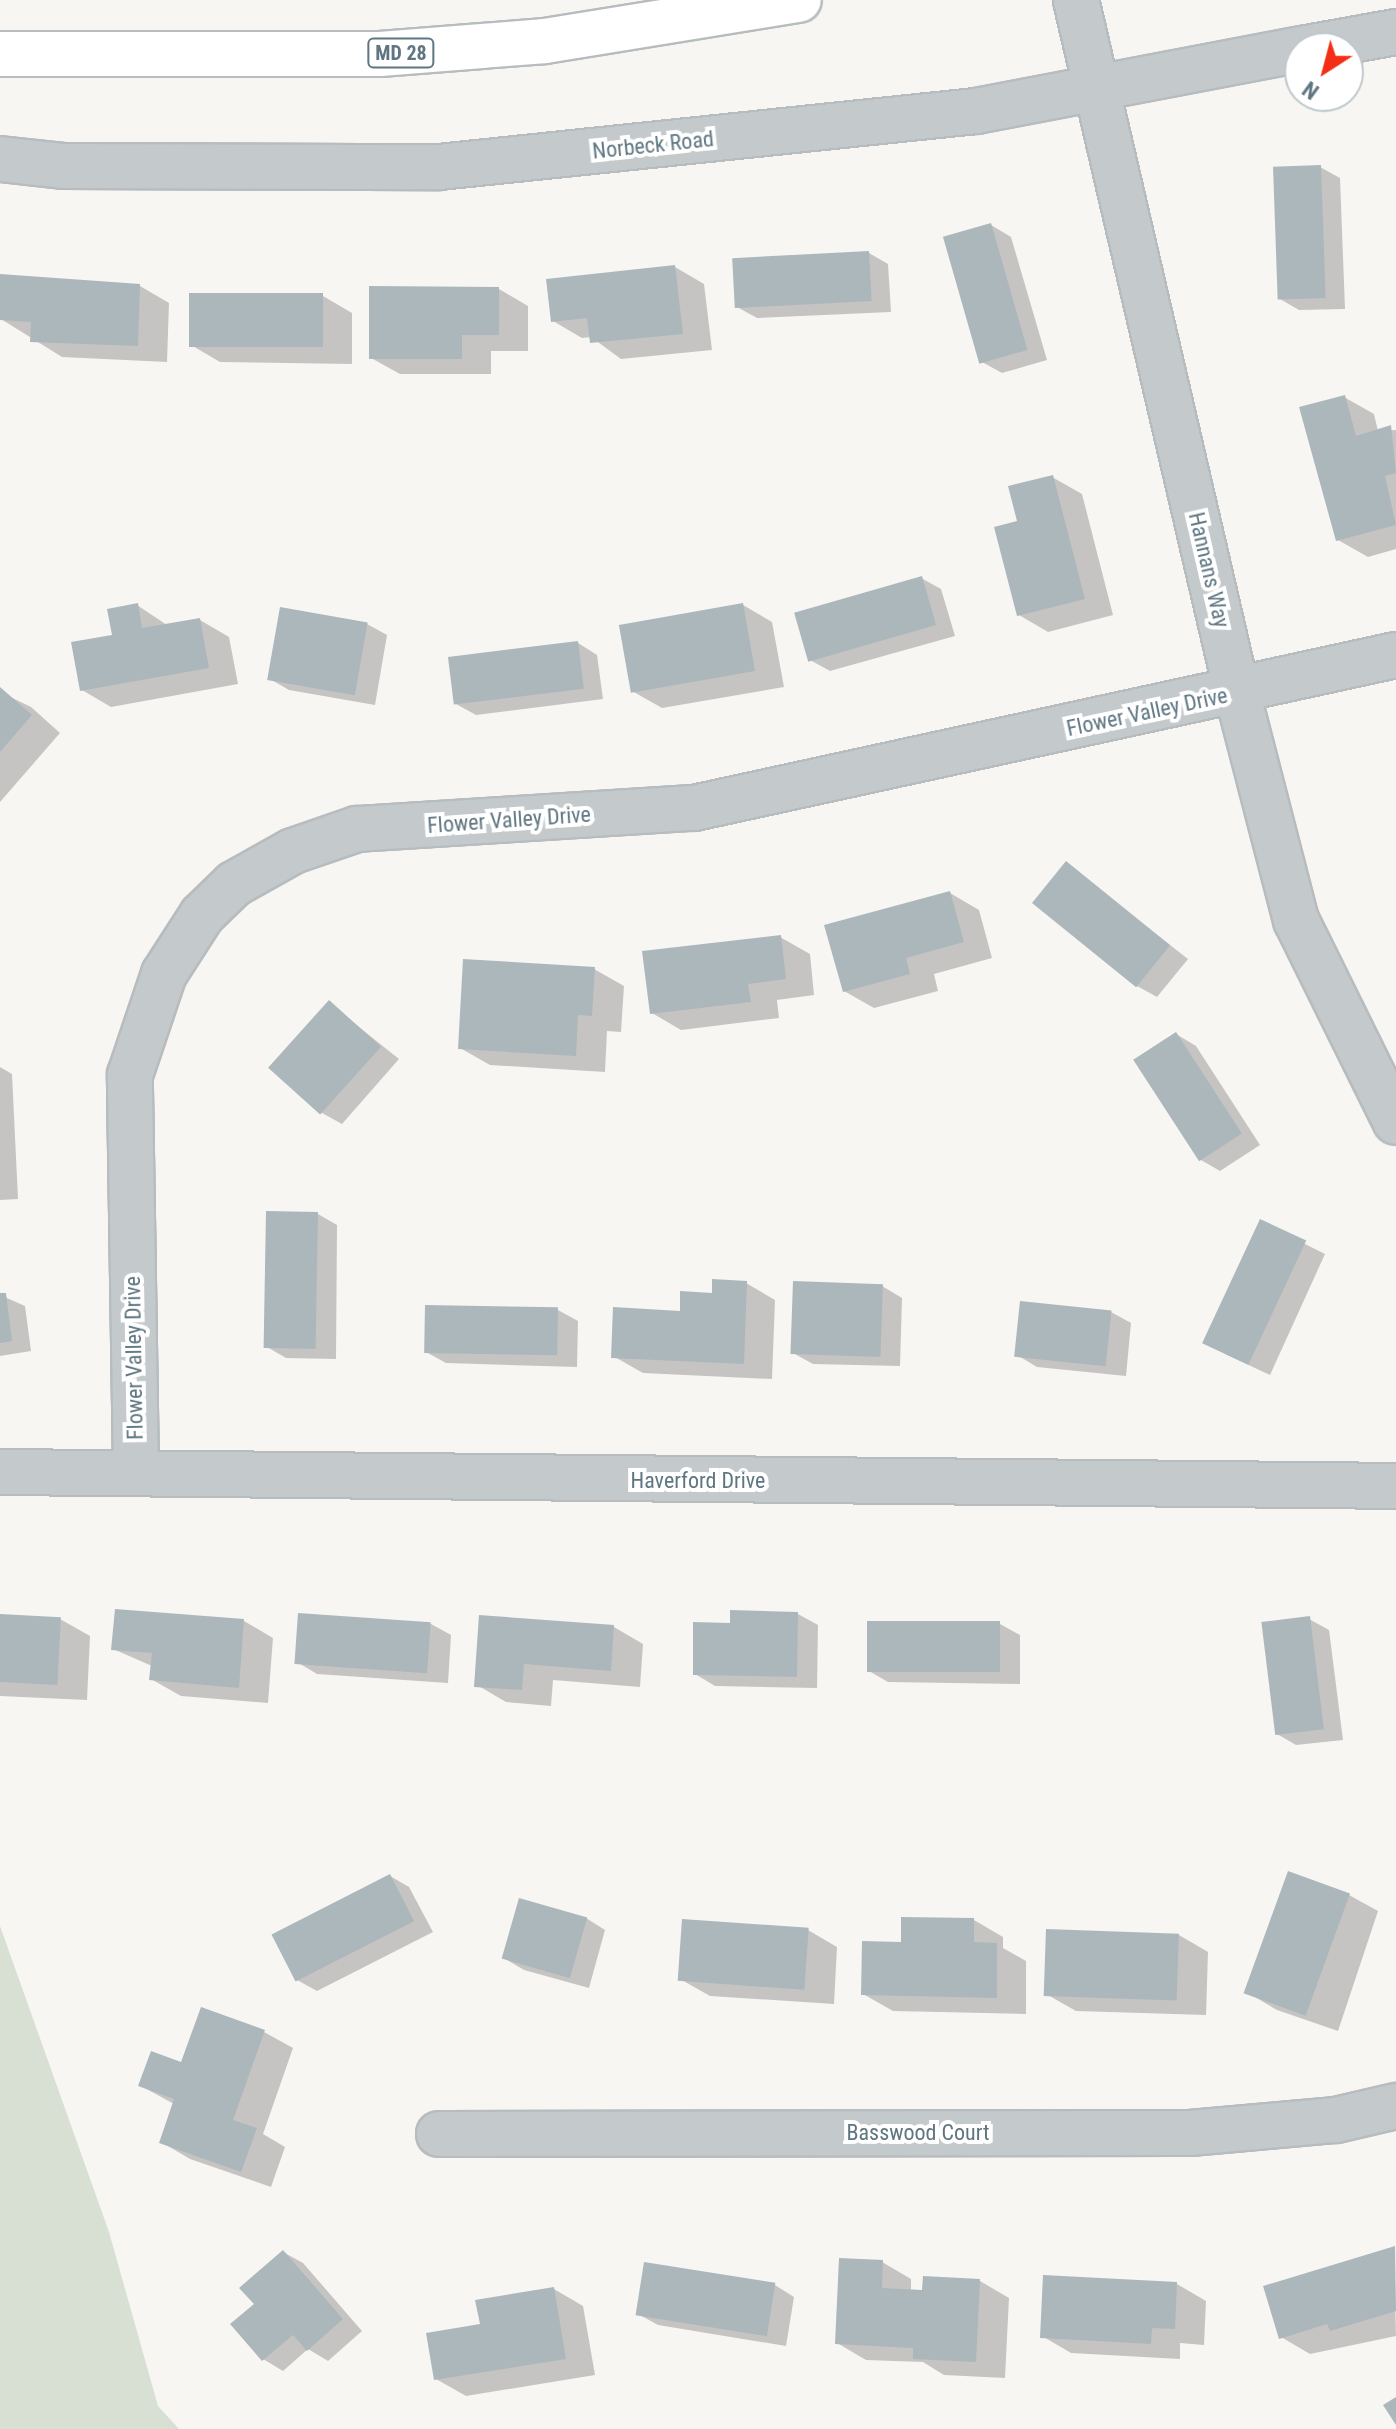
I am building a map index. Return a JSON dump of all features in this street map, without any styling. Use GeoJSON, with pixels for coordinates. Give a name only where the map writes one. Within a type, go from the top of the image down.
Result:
{"type":"FeatureCollection","features":[{"type":"Feature","properties":{"kind":"main road","name":"MD 28"},"geometry":{"type":"LineString","coordinates":[[0,54],[380,54],[545,41],[799,0]]}},
{"type":"Feature","properties":{"kind":"street","name":"Hannans Way"},"geometry":{"type":"LineString","coordinates":[[1076,0],[1237,692],[1296,920],[1396,1122]]}},
{"type":"Feature","properties":{"kind":"street"},"geometry":{"type":"LineString","coordinates":[[1364,38],[1396,32]]}},
{"type":"Feature","properties":{"kind":"street","name":"Norbeck Road"},"geometry":{"type":"LineString","coordinates":[[0,159],[63,166],[439,167],[976,111],[1095,85],[1284,52]]}},
{"type":"Feature","properties":{"kind":"street","name":"Flower Valley Drive"},"geometry":{"type":"LineString","coordinates":[[136,1470],[130,1075],[164,974],[202,915],[234,884],[293,851],[357,829],[694,808],[1396,655]]}},
{"type":"Feature","properties":{"kind":"street","name":"Haverford Drive"},"geometry":{"type":"LineString","coordinates":[[0,1472],[136,1470],[242,1478],[1396,1486]]}},
{"type":"Feature","properties":{"kind":"street","name":"Basswood Court"},"geometry":{"type":"LineString","coordinates":[[439,2134],[1190,2133],[1336,2120],[1396,2106]]}},
{"type":"Feature","properties":{"kind":"shaded area"},"geometry":{"type":"Polygon","coordinates":[[[0,1926],[109,2232],[158,2406],[179,2429],[0,2429],[0,1926]]]}},
{"type":"Feature","properties":{"kind":"building"},"geometry":{"type":"Polygon","coordinates":[[[1321,165],[1326,298],[1278,300],[1273,167],[1321,165]]]}},
{"type":"Feature","properties":{"kind":"building"},"geometry":{"type":"Polygon","coordinates":[[[991,223],[1027,350],[979,364],[943,237],[991,223]]]}},
{"type":"Feature","properties":{"kind":"building"},"geometry":{"type":"Polygon","coordinates":[[[869,251],[872,301],[735,308],[732,258],[869,251]]]}},
{"type":"Feature","properties":{"kind":"building"},"geometry":{"type":"Polygon","coordinates":[[[675,265],[683,334],[590,343],[587,318],[551,322],[546,279],[675,265]]]}},
{"type":"Feature","properties":{"kind":"building"},"geometry":{"type":"Polygon","coordinates":[[[0,274],[140,284],[138,346],[30,342],[31,322],[0,320],[0,274]]]}},
{"type":"Feature","properties":{"kind":"building"},"geometry":{"type":"Polygon","coordinates":[[[369,286],[499,287],[499,335],[462,335],[462,359],[369,359],[369,286]]]}},
{"type":"Feature","properties":{"kind":"building"},"geometry":{"type":"Polygon","coordinates":[[[189,293],[323,293],[323,347],[189,347],[189,293]]]}},
{"type":"Feature","properties":{"kind":"building"},"geometry":{"type":"Polygon","coordinates":[[[1345,395],[1356,436],[1391,425],[1396,473],[1385,476],[1396,525],[1336,541],[1299,407],[1345,395]]]}},
{"type":"Feature","properties":{"kind":"building"},"geometry":{"type":"Polygon","coordinates":[[[1053,475],[1085,599],[1017,616],[994,527],[1017,521],[1008,486],[1053,475]]]}},
{"type":"Feature","properties":{"kind":"building"},"geometry":{"type":"Polygon","coordinates":[[[922,576],[936,625],[808,662],[794,613],[922,576]]]}},
{"type":"Feature","properties":{"kind":"building"},"geometry":{"type":"Polygon","coordinates":[[[138,603],[142,628],[200,618],[209,668],[80,691],[71,642],[112,635],[107,609],[138,603]]]}},
{"type":"Feature","properties":{"kind":"building"},"geometry":{"type":"Polygon","coordinates":[[[743,603],[755,671],[631,693],[619,625],[743,603]]]}},
{"type":"Feature","properties":{"kind":"building"},"geometry":{"type":"Polygon","coordinates":[[[280,607],[368,622],[355,695],[267,680],[280,607]]]}},
{"type":"Feature","properties":{"kind":"building"},"geometry":{"type":"Polygon","coordinates":[[[578,641],[584,689],[454,705],[448,657],[578,641]]]}},
{"type":"Feature","properties":{"kind":"building"},"geometry":{"type":"Polygon","coordinates":[[[0,687],[32,715],[0,752],[0,687]]]}},
{"type":"Feature","properties":{"kind":"building"},"geometry":{"type":"Polygon","coordinates":[[[1066,861],[1170,945],[1136,987],[1032,903],[1066,861]]]}},
{"type":"Feature","properties":{"kind":"building"},"geometry":{"type":"Polygon","coordinates":[[[950,891],[964,942],[906,958],[910,974],[843,992],[824,925],[950,891]]]}},
{"type":"Feature","properties":{"kind":"building"},"geometry":{"type":"Polygon","coordinates":[[[781,935],[786,979],[748,984],[751,1002],[650,1014],[642,951],[781,935]]]}},
{"type":"Feature","properties":{"kind":"building"},"geometry":{"type":"Polygon","coordinates":[[[463,959],[595,967],[592,1016],[578,1015],[576,1056],[458,1049],[463,959]]]}},
{"type":"Feature","properties":{"kind":"building"},"geometry":{"type":"Polygon","coordinates":[[[329,1000],[381,1047],[320,1114],[268,1068],[329,1000]]]}},
{"type":"Feature","properties":{"kind":"building"},"geometry":{"type":"Polygon","coordinates":[[[1176,1032],[1242,1133],[1199,1161],[1133,1060],[1176,1032]]]}},
{"type":"Feature","properties":{"kind":"building"},"geometry":{"type":"Polygon","coordinates":[[[266,1211],[318,1212],[316,1349],[264,1348],[266,1211]]]}},
{"type":"Feature","properties":{"kind":"building"},"geometry":{"type":"Polygon","coordinates":[[[1260,1219],[1306,1241],[1248,1365],[1202,1343],[1260,1219]]]}},
{"type":"Feature","properties":{"kind":"building"},"geometry":{"type":"Polygon","coordinates":[[[712,1279],[747,1281],[744,1364],[611,1358],[613,1307],[680,1311],[680,1291],[712,1293],[712,1279]]]}},
{"type":"Feature","properties":{"kind":"building"},"geometry":{"type":"Polygon","coordinates":[[[793,1281],[883,1284],[880,1357],[790,1354],[793,1281]]]}},
{"type":"Feature","properties":{"kind":"building"},"geometry":{"type":"Polygon","coordinates":[[[0,1293],[6,1293],[12,1341],[0,1343],[0,1293]]]}},
{"type":"Feature","properties":{"kind":"building"},"geometry":{"type":"Polygon","coordinates":[[[1020,1301],[1111,1311],[1106,1366],[1014,1357],[1020,1301]]]}},
{"type":"Feature","properties":{"kind":"building"},"geometry":{"type":"Polygon","coordinates":[[[425,1305],[558,1307],[557,1355],[424,1353],[425,1305]]]}},
{"type":"Feature","properties":{"kind":"building"},"geometry":{"type":"Polygon","coordinates":[[[115,1609],[244,1619],[239,1688],[149,1680],[152,1653],[111,1650],[115,1609]]]}},
{"type":"Feature","properties":{"kind":"building"},"geometry":{"type":"Polygon","coordinates":[[[730,1610],[798,1612],[797,1677],[693,1675],[693,1622],[730,1623],[730,1610]]]}},
{"type":"Feature","properties":{"kind":"building"},"geometry":{"type":"Polygon","coordinates":[[[298,1613],[431,1622],[427,1673],[294,1664],[298,1613]]]}},
{"type":"Feature","properties":{"kind":"building"},"geometry":{"type":"Polygon","coordinates":[[[0,1614],[61,1617],[57,1685],[0,1682],[0,1614]]]}},
{"type":"Feature","properties":{"kind":"building"},"geometry":{"type":"Polygon","coordinates":[[[479,1615],[614,1625],[611,1671],[524,1664],[522,1690],[474,1687],[479,1615]]]}},
{"type":"Feature","properties":{"kind":"building"},"geometry":{"type":"Polygon","coordinates":[[[1310,1616],[1324,1729],[1275,1735],[1261,1622],[1310,1616]]]}},
{"type":"Feature","properties":{"kind":"building"},"geometry":{"type":"Polygon","coordinates":[[[867,1621],[1000,1621],[1000,1672],[867,1672],[867,1621]]]}},
{"type":"Feature","properties":{"kind":"building"},"geometry":{"type":"Polygon","coordinates":[[[1288,1871],[1350,1894],[1306,2016],[1244,1993],[1288,1871]]]}},
{"type":"Feature","properties":{"kind":"building"},"geometry":{"type":"Polygon","coordinates":[[[390,1874],[414,1921],[296,1982],[271,1934],[390,1874]]]}},
{"type":"Feature","properties":{"kind":"building"},"geometry":{"type":"Polygon","coordinates":[[[519,1898],[587,1918],[570,1978],[502,1959],[519,1898]]]}},
{"type":"Feature","properties":{"kind":"building"},"geometry":{"type":"Polygon","coordinates":[[[901,1917],[974,1918],[974,1942],[997,1943],[997,1998],[861,1995],[862,1941],[901,1942],[901,1917]]]}},
{"type":"Feature","properties":{"kind":"building"},"geometry":{"type":"Polygon","coordinates":[[[682,1919],[809,1928],[804,1990],[678,1981],[682,1919]]]}},
{"type":"Feature","properties":{"kind":"building"},"geometry":{"type":"Polygon","coordinates":[[[1046,1929],[1179,1934],[1177,2001],[1044,1996],[1046,1929]]]}},
{"type":"Feature","properties":{"kind":"building"},"geometry":{"type":"Polygon","coordinates":[[[201,2007],[265,2030],[233,2120],[257,2128],[241,2172],[159,2143],[174,2099],[138,2086],[151,2051],[181,2062],[201,2007]]]}},
{"type":"Feature","properties":{"kind":"building"},"geometry":{"type":"Polygon","coordinates":[[[1395,2246],[1396,2311],[1330,2331],[1327,2324],[1279,2339],[1263,2286],[1395,2246]]]}},
{"type":"Feature","properties":{"kind":"building"},"geometry":{"type":"Polygon","coordinates":[[[283,2250],[343,2319],[307,2351],[293,2335],[262,2361],[230,2324],[254,2304],[239,2288],[283,2250]]]}},
{"type":"Feature","properties":{"kind":"building"},"geometry":{"type":"Polygon","coordinates":[[[839,2258],[883,2260],[882,2288],[922,2290],[923,2276],[980,2279],[976,2362],[913,2359],[913,2348],[835,2344],[839,2258]]]}},
{"type":"Feature","properties":{"kind":"building"},"geometry":{"type":"Polygon","coordinates":[[[644,2262],[775,2283],[767,2336],[636,2315],[644,2262]]]}},
{"type":"Feature","properties":{"kind":"building"},"geometry":{"type":"Polygon","coordinates":[[[1043,2275],[1177,2282],[1175,2329],[1152,2328],[1151,2344],[1040,2338],[1043,2275]]]}},
{"type":"Feature","properties":{"kind":"building"},"geometry":{"type":"Polygon","coordinates":[[[554,2287],[566,2359],[434,2380],[426,2333],[480,2324],[475,2300],[554,2287]]]}},
{"type":"Feature","properties":{"kind":"building"},"geometry":{"type":"Polygon","coordinates":[[[1396,2397],[1396,2425],[1383,2405],[1396,2397]]]}}]}
